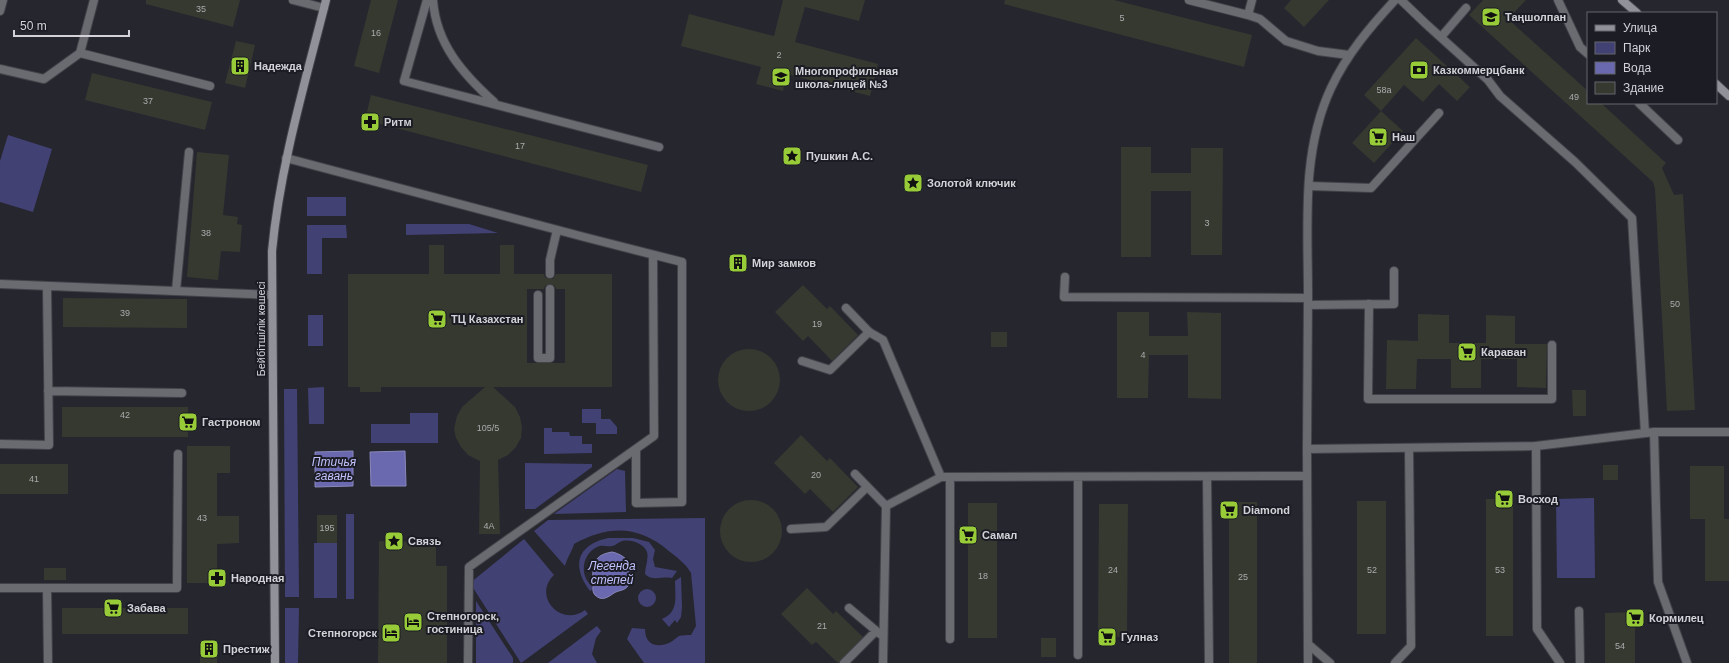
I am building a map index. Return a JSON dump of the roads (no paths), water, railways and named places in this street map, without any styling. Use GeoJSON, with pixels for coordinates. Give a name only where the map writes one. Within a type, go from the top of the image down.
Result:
{"type":"FeatureCollection","features":[{"type":"Feature","properties":{"kind":"street"},"geometry":{"type":"LineString","coordinates":[[0,11],[3,0]]}},
{"type":"Feature","properties":{"kind":"street"},"geometry":{"type":"LineString","coordinates":[[0,69],[44,79],[80,53],[94,0]]}},
{"type":"Feature","properties":{"kind":"street"},"geometry":{"type":"LineString","coordinates":[[293,0],[325,4]]}},
{"type":"Feature","properties":{"kind":"street"},"geometry":{"type":"LineString","coordinates":[[427,0],[404,81],[659,147]]}},
{"type":"Feature","properties":{"kind":"street"},"geometry":{"type":"LineString","coordinates":[[433,0],[434,16],[440,35],[448,50],[458,65],[496,104]]}},
{"type":"Feature","properties":{"kind":"street"},"geometry":{"type":"LineString","coordinates":[[1189,0],[1260,19],[1286,41],[1318,51],[1349,55]]}},
{"type":"Feature","properties":{"kind":"street"},"geometry":{"type":"LineString","coordinates":[[1248,15],[1252,0]]}},
{"type":"Feature","properties":{"kind":"street"},"geometry":{"type":"LineString","coordinates":[[1308,663],[1307,449],[1310,158],[1318,125],[1331,88],[1349,55],[1367,30],[1395,0]]}},
{"type":"Feature","properties":{"kind":"street"},"geometry":{"type":"LineString","coordinates":[[1402,0],[1488,80],[1500,96],[1575,162],[1632,218],[1645,433]]}},
{"type":"Feature","properties":{"kind":"street"},"geometry":{"type":"LineString","coordinates":[[1558,0],[1580,47],[1587,53]]}},
{"type":"Feature","properties":{"kind":"street"},"geometry":{"type":"LineString","coordinates":[[1622,0],[1636,12]]}},
{"type":"Feature","properties":{"kind":"street","name":"Бейбітшілік көшесі"},"geometry":{"type":"LineString","coordinates":[[275,663],[272,295],[274,227],[286,158],[325,4]]}},
{"type":"Feature","properties":{"kind":"street"},"geometry":{"type":"LineString","coordinates":[[1441,37],[1466,8]]}},
{"type":"Feature","properties":{"kind":"street"},"geometry":{"type":"LineString","coordinates":[[80,53],[210,86]]}},
{"type":"Feature","properties":{"kind":"street"},"geometry":{"type":"LineString","coordinates":[[1717,85],[1729,96]]}},
{"type":"Feature","properties":{"kind":"street"},"geometry":{"type":"LineString","coordinates":[[1640,104],[1678,140]]}},
{"type":"Feature","properties":{"kind":"street"},"geometry":{"type":"LineString","coordinates":[[1309,186],[1371,188],[1439,113]]}},
{"type":"Feature","properties":{"kind":"street"},"geometry":{"type":"LineString","coordinates":[[176,290],[188,152]]}},
{"type":"Feature","properties":{"kind":"street"},"geometry":{"type":"LineString","coordinates":[[286,158],[682,262],[682,502],[636,503],[636,449]]}},
{"type":"Feature","properties":{"kind":"street"},"geometry":{"type":"LineString","coordinates":[[550,274],[550,260],[557,230]]}},
{"type":"Feature","properties":{"kind":"street"},"geometry":{"type":"LineString","coordinates":[[468,663],[469,567],[654,436],[653,255]]}},
{"type":"Feature","properties":{"kind":"street"},"geometry":{"type":"LineString","coordinates":[[1065,277],[1064,297],[1394,304],[1394,271]]}},
{"type":"Feature","properties":{"kind":"street"},"geometry":{"type":"LineString","coordinates":[[0,284],[272,295]]}},
{"type":"Feature","properties":{"kind":"street"},"geometry":{"type":"LineString","coordinates":[[0,444],[49,445],[47,287]]}},
{"type":"Feature","properties":{"kind":"street"},"geometry":{"type":"LineString","coordinates":[[538,295],[538,358],[550,358],[550,290]]}},
{"type":"Feature","properties":{"kind":"street"},"geometry":{"type":"LineString","coordinates":[[1369,304],[1368,400],[1552,399],[1552,345]]}},
{"type":"Feature","properties":{"kind":"street"},"geometry":{"type":"LineString","coordinates":[[846,308],[869,332],[883,340],[941,477]]}},
{"type":"Feature","properties":{"kind":"street"},"geometry":{"type":"LineString","coordinates":[[802,361],[830,370],[869,332]]}},
{"type":"Feature","properties":{"kind":"street"},"geometry":{"type":"LineString","coordinates":[[48,391],[182,392]]}},
{"type":"Feature","properties":{"kind":"street"},"geometry":{"type":"LineString","coordinates":[[1654,432],[1658,582],[1687,663]]}},
{"type":"Feature","properties":{"kind":"street"},"geometry":{"type":"LineString","coordinates":[[1307,449],[1536,446],[1654,432],[1729,432]]}},
{"type":"Feature","properties":{"kind":"street"},"geometry":{"type":"LineString","coordinates":[[1536,446],[1537,629],[1560,663]]}},
{"type":"Feature","properties":{"kind":"street"},"geometry":{"type":"LineString","coordinates":[[1395,663],[1411,646],[1410,448]]}},
{"type":"Feature","properties":{"kind":"street"},"geometry":{"type":"LineString","coordinates":[[0,588],[177,588],[178,454]]}},
{"type":"Feature","properties":{"kind":"street"},"geometry":{"type":"LineString","coordinates":[[855,474],[886,506],[880,633],[883,663]]}},
{"type":"Feature","properties":{"kind":"street"},"geometry":{"type":"LineString","coordinates":[[886,506],[941,477],[1307,476]]}},
{"type":"Feature","properties":{"kind":"street"},"geometry":{"type":"LineString","coordinates":[[950,477],[950,639]]}},
{"type":"Feature","properties":{"kind":"street"},"geometry":{"type":"LineString","coordinates":[[1078,477],[1078,655]]}},
{"type":"Feature","properties":{"kind":"street"},"geometry":{"type":"LineString","coordinates":[[1207,477],[1209,663]]}},
{"type":"Feature","properties":{"kind":"street"},"geometry":{"type":"LineString","coordinates":[[791,529],[826,527],[867,487]]}},
{"type":"Feature","properties":{"kind":"street"},"geometry":{"type":"LineString","coordinates":[[47,588],[48,663]]}},
{"type":"Feature","properties":{"kind":"street"},"geometry":{"type":"LineString","coordinates":[[849,608],[880,633]]}},
{"type":"Feature","properties":{"kind":"street"},"geometry":{"type":"LineString","coordinates":[[1579,611],[1580,663]]}},
{"type":"Feature","properties":{"kind":"street"},"geometry":{"type":"LineString","coordinates":[[844,663],[880,633]]}},
{"type":"Feature","properties":{"kind":"street"},"geometry":{"type":"LineString","coordinates":[[1308,644],[1330,663]]}},
{"type":"Feature","properties":{"kind":"water","name":"Птичья гавань"},"geometry":{"type":"Polygon","coordinates":[[[353,451],[353,486],[315,487],[315,452],[353,451]]]}},
{"type":"Feature","properties":{"kind":"water","name":"Птичья гавань"},"geometry":{"type":"Polygon","coordinates":[[[405,451],[406,486],[371,486],[370,452],[405,451]]]}},
{"type":"Feature","properties":{"kind":"water","name":"Легенда степей"},"geometry":{"type":"Polygon","coordinates":[[[612,552],[627,560],[633,575],[631,581],[625,589],[605,598],[600,598],[595,595],[593,591],[593,570],[595,561],[601,555],[612,552]]]}},
{"type":"Feature","properties":{"kind":"place","name":"Таңшолпан"},"geometry":{"type":"Point","coordinates":[1491,17]}},
{"type":"Feature","properties":{"kind":"place","name":"Надежда"},"geometry":{"type":"Point","coordinates":[240,66]}},
{"type":"Feature","properties":{"kind":"place","name":"Казкоммерцбанк"},"geometry":{"type":"Point","coordinates":[1419,70]}},
{"type":"Feature","properties":{"kind":"place","name":"Многопрофильная школа-лицей №3"},"geometry":{"type":"Point","coordinates":[781,77]}},
{"type":"Feature","properties":{"kind":"place","name":"Ритм"},"geometry":{"type":"Point","coordinates":[370,122]}},
{"type":"Feature","properties":{"kind":"place","name":"Наш"},"geometry":{"type":"Point","coordinates":[1378,137]}},
{"type":"Feature","properties":{"kind":"place","name":"Пушкин А.С."},"geometry":{"type":"Point","coordinates":[792,156]}},
{"type":"Feature","properties":{"kind":"place","name":"Золотой ключик"},"geometry":{"type":"Point","coordinates":[913,183]}},
{"type":"Feature","properties":{"kind":"place","name":"Мир замков"},"geometry":{"type":"Point","coordinates":[738,263]}},
{"type":"Feature","properties":{"kind":"place","name":"ТЦ Казахстан"},"geometry":{"type":"Point","coordinates":[437,319]}},
{"type":"Feature","properties":{"kind":"place","name":"Караван"},"geometry":{"type":"Point","coordinates":[1467,352]}},
{"type":"Feature","properties":{"kind":"place","name":"Гастроном"},"geometry":{"type":"Point","coordinates":[188,422]}},
{"type":"Feature","properties":{"kind":"place","name":"Восход"},"geometry":{"type":"Point","coordinates":[1504,499]}},
{"type":"Feature","properties":{"kind":"place","name":"Diamond"},"geometry":{"type":"Point","coordinates":[1229,510]}},
{"type":"Feature","properties":{"kind":"place","name":"Самал"},"geometry":{"type":"Point","coordinates":[968,535]}},
{"type":"Feature","properties":{"kind":"place","name":"Связь"},"geometry":{"type":"Point","coordinates":[394,541]}},
{"type":"Feature","properties":{"kind":"place","name":"Народная"},"geometry":{"type":"Point","coordinates":[217,578]}},
{"type":"Feature","properties":{"kind":"place","name":"Забава"},"geometry":{"type":"Point","coordinates":[113,608]}},
{"type":"Feature","properties":{"kind":"place","name":"Кормилец"},"geometry":{"type":"Point","coordinates":[1635,618]}},
{"type":"Feature","properties":{"kind":"place","name":"Степногорск, гостиница"},"geometry":{"type":"Point","coordinates":[413,622]}},
{"type":"Feature","properties":{"kind":"place","name":"Степногорск"},"geometry":{"type":"Point","coordinates":[391,633]}},
{"type":"Feature","properties":{"kind":"place","name":"Гулназ"},"geometry":{"type":"Point","coordinates":[1107,637]}},
{"type":"Feature","properties":{"kind":"place","name":"Престиж"},"geometry":{"type":"Point","coordinates":[209,649]}}]}
